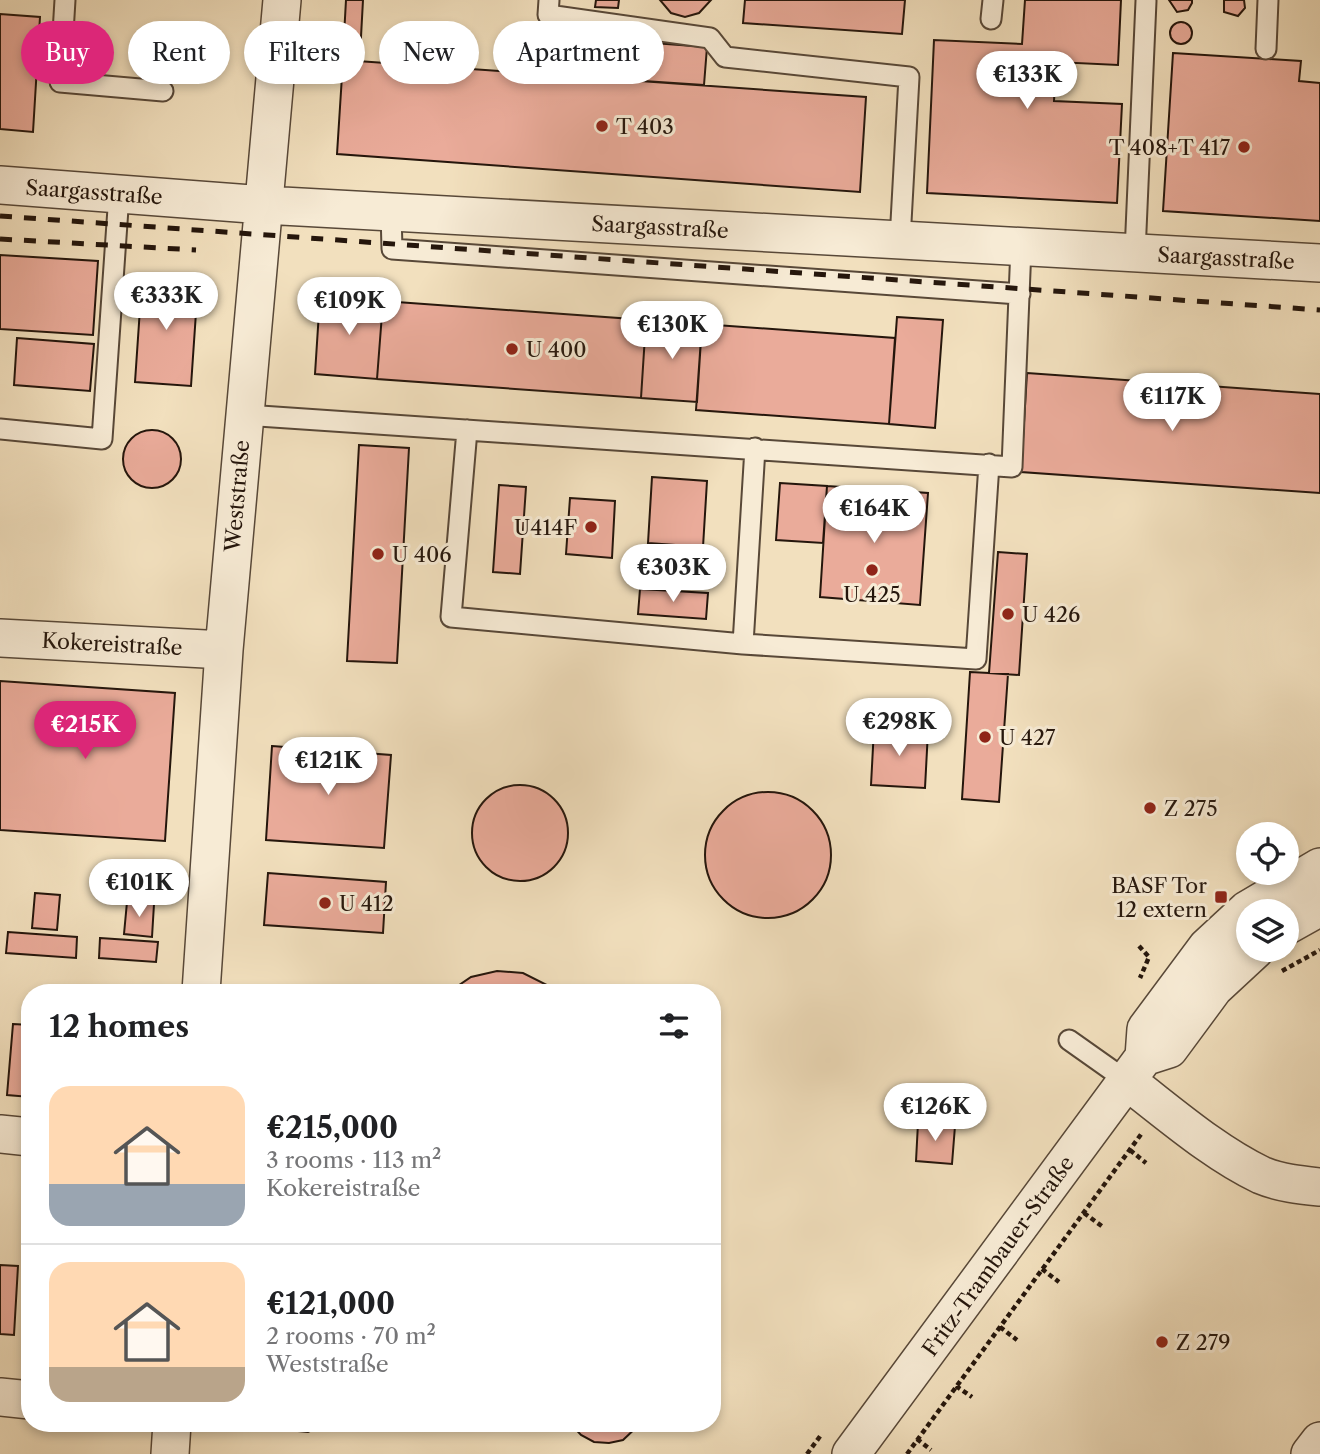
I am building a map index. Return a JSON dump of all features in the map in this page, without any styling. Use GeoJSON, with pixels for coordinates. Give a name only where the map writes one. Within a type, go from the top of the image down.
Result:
{"type":"FeatureCollection","features":[{"type":"Feature","properties":{"kind":"street","name":"Weststraße"},"geometry":{"type":"LineString","coordinates":[[202,984],[224,650],[282,0]]}},
{"type":"Feature","properties":{"kind":"street","name":"Saargasstraße"},"geometry":{"type":"LineString","coordinates":[[0,185],[264,205],[1320,263]]}},
{"type":"Feature","properties":{"kind":"street","name":"Kokereistraße"},"geometry":{"type":"LineString","coordinates":[[0,638],[224,650]]}},
{"type":"Feature","properties":{"kind":"street","name":"Fritz-Trambauer-Straße"},"geometry":{"type":"LineString","coordinates":[[1136,1069],[1146,1029],[1207,947],[1247,910],[1320,867]]}},
{"type":"Feature","properties":{"kind":"street"},"geometry":{"type":"LineString","coordinates":[[1299,919],[1320,907]]}},
{"type":"Feature","properties":{"kind":"street","name":"Fritz-Trambauer-Straße"},"geometry":{"type":"LineString","coordinates":[[851,1454],[1136,1069],[1169,1049],[1214,988],[1266,963]]}},
{"type":"Feature","properties":{"kind":"street"},"geometry":{"type":"LineString","coordinates":[[1136,1069],[1160,1106],[1262,1175],[1291,1184],[1320,1187]]}},
{"type":"Feature","properties":{"kind":"street"},"geometry":{"type":"LineString","coordinates":[[0,1134],[21,1135]]}},
{"type":"Feature","properties":{"kind":"street"},"geometry":{"type":"LineString","coordinates":[[0,1397],[21,1398]]}},
{"type":"Feature","properties":{"kind":"street"},"geometry":{"type":"LineString","coordinates":[[170,1454],[171,1432]]}},
{"type":"Feature","properties":{"kind":"street"},"geometry":{"type":"LineString","coordinates":[[1310,1454],[1320,1441]]}},
{"type":"Feature","properties":{"kind":"lane"},"geometry":{"type":"LineString","coordinates":[[65,0],[60,82],[163,91]]}},
{"type":"Feature","properties":{"kind":"lane"},"geometry":{"type":"LineString","coordinates":[[549,0],[548,15],[710,38],[725,57],[909,77],[900,240]]}},
{"type":"Feature","properties":{"kind":"lane"},"geometry":{"type":"LineString","coordinates":[[1266,49],[1268,0]]}},
{"type":"Feature","properties":{"kind":"lane"},"geometry":{"type":"LineString","coordinates":[[1135,253],[1146,1]]}},
{"type":"Feature","properties":{"kind":"lane"},"geometry":{"type":"LineString","coordinates":[[0,429],[102,439],[119,194]]}},
{"type":"Feature","properties":{"kind":"lane"},"geometry":{"type":"LineString","coordinates":[[391,212],[392,249],[1020,294]]}},
{"type":"Feature","properties":{"kind":"lane"},"geometry":{"type":"LineString","coordinates":[[245,415],[1012,467],[1021,247]]}},
{"type":"Feature","properties":{"kind":"lane"},"geometry":{"type":"LineString","coordinates":[[467,430],[451,617],[743,644],[976,659],[989,464]]}},
{"type":"Feature","properties":{"kind":"lane"},"geometry":{"type":"LineString","coordinates":[[743,644],[755,448]]}},
{"type":"Feature","properties":{"kind":"lane"},"geometry":{"type":"LineString","coordinates":[[1069,1040],[1136,1069]]}},
{"type":"Feature","properties":{"kind":"lane"},"geometry":{"type":"LineString","coordinates":[[869,1454],[878,1418]]}},
{"type":"Feature","properties":{"kind":"path"},"geometry":{"type":"LineString","coordinates":[[1266,963],[1320,950]]}},
{"type":"Feature","properties":{"kind":"path"},"geometry":{"type":"LineString","coordinates":[[907,1454],[1160,1106]]}},
{"type":"Feature","properties":{"kind":"path"},"geometry":{"type":"LineString","coordinates":[[1130,1150],[1146,1163]]}},
{"type":"Feature","properties":{"kind":"path"},"geometry":{"type":"LineString","coordinates":[[1084,1212],[1103,1227]]}},
{"type":"Feature","properties":{"kind":"path"},"geometry":{"type":"LineString","coordinates":[[1042,1269],[1059,1282]]}},
{"type":"Feature","properties":{"kind":"path"},"geometry":{"type":"LineString","coordinates":[[1000,1326],[1017,1340]]}},
{"type":"Feature","properties":{"kind":"path"},"geometry":{"type":"LineString","coordinates":[[956,1386],[972,1397]]}},
{"type":"Feature","properties":{"kind":"path"},"geometry":{"type":"LineString","coordinates":[[917,1439],[931,1450]]}},
{"type":"Feature","properties":{"kind":"building"},"geometry":{"type":"Polygon","coordinates":[[[346,0],[363,0],[362,21],[345,21],[346,0]]]}},
{"type":"Feature","properties":{"kind":"building"},"geometry":{"type":"Polygon","coordinates":[[[596,0],[619,0],[618,8],[595,7],[596,0]]]}},
{"type":"Feature","properties":{"kind":"building"},"geometry":{"type":"Polygon","coordinates":[[[660,0],[711,0],[699,13],[685,17],[671,13],[660,0]]]}},
{"type":"Feature","properties":{"kind":"building"},"geometry":{"type":"Polygon","coordinates":[[[745,0],[905,0],[902,34],[743,23],[745,0]]]}},
{"type":"Feature","properties":{"kind":"building"},"geometry":{"type":"Polygon","coordinates":[[[1025,0],[1121,0],[1118,65],[1056,62],[1054,101],[1122,104],[1117,203],[927,193],[934,40],[1022,44],[1025,0]]]}},
{"type":"Feature","properties":{"kind":"building"},"geometry":{"type":"Polygon","coordinates":[[[1169,0],[1192,0],[1192,3],[1188,10],[1177,12],[1169,0]]]}},
{"type":"Feature","properties":{"kind":"building"},"geometry":{"type":"Polygon","coordinates":[[[1224,0],[1244,0],[1245,8],[1238,16],[1224,12],[1224,0]]]}},
{"type":"Feature","properties":{"kind":"building"},"geometry":{"type":"Polygon","coordinates":[[[0,14],[40,17],[40,21],[21,21],[21,84],[36,84],[33,132],[0,129],[0,14]]]}},
{"type":"Feature","properties":{"kind":"building"},"geometry":{"type":"Polygon","coordinates":[[[1177,22],[1185,22],[1192,29],[1192,37],[1185,44],[1177,44],[1170,37],[1170,29],[1177,22]]]}},
{"type":"Feature","properties":{"kind":"building"},"geometry":{"type":"Polygon","coordinates":[[[664,44],[707,47],[704,85],[664,82],[664,44]]]}},
{"type":"Feature","properties":{"kind":"building","name":"T 408+T 417"},"geometry":{"type":"Polygon","coordinates":[[[1173,53],[1301,61],[1299,81],[1320,83],[1320,221],[1163,211],[1173,53]]]}},
{"type":"Feature","properties":{"kind":"building","name":"T 403"},"geometry":{"type":"Polygon","coordinates":[[[365,62],[379,63],[379,84],[479,84],[479,70],[493,71],[493,84],[664,83],[866,97],[860,192],[337,154],[341,84],[365,84],[365,62]]]}},
{"type":"Feature","properties":{"kind":"building"},"geometry":{"type":"Polygon","coordinates":[[[0,255],[98,261],[93,335],[0,329],[0,255]]]}},
{"type":"Feature","properties":{"kind":"building"},"geometry":{"type":"Polygon","coordinates":[[[142,279],[198,283],[191,386],[135,382],[142,279]]]}},
{"type":"Feature","properties":{"kind":"building"},"geometry":{"type":"Polygon","coordinates":[[[320,296],[383,301],[377,379],[315,374],[320,296]]]}},
{"type":"Feature","properties":{"kind":"building","name":"U 400"},"geometry":{"type":"Polygon","coordinates":[[[383,301],[646,320],[641,398],[377,379],[383,301]]]}},
{"type":"Feature","properties":{"kind":"building"},"geometry":{"type":"Polygon","coordinates":[[[897,317],[943,320],[935,428],[889,424],[897,317]]]}},
{"type":"Feature","properties":{"kind":"building"},"geometry":{"type":"Polygon","coordinates":[[[646,320],[702,324],[697,402],[641,398],[646,320]]]}},
{"type":"Feature","properties":{"kind":"building"},"geometry":{"type":"Polygon","coordinates":[[[702,324],[895,338],[889,424],[696,410],[702,324]]]}},
{"type":"Feature","properties":{"kind":"building"},"geometry":{"type":"Polygon","coordinates":[[[17,338],[94,344],[90,391],[14,385],[17,338]]]}},
{"type":"Feature","properties":{"kind":"building"},"geometry":{"type":"Polygon","coordinates":[[[1027,373],[1320,394],[1320,493],[1021,472],[1027,373]]]}},
{"type":"Feature","properties":{"kind":"building"},"geometry":{"type":"Polygon","coordinates":[[[152,430],[168,435],[176,443],[181,459],[176,475],[168,483],[152,488],[136,483],[128,475],[123,459],[128,443],[136,435],[152,430]]]}},
{"type":"Feature","properties":{"kind":"building","name":"U 406"},"geometry":{"type":"Polygon","coordinates":[[[359,445],[409,448],[397,663],[347,661],[359,445]]]}},
{"type":"Feature","properties":{"kind":"building"},"geometry":{"type":"Polygon","coordinates":[[[652,477],[707,481],[703,547],[648,543],[652,477]]]}},
{"type":"Feature","properties":{"kind":"building"},"geometry":{"type":"Polygon","coordinates":[[[780,483],[827,486],[823,543],[776,540],[780,483]]]}},
{"type":"Feature","properties":{"kind":"building"},"geometry":{"type":"Polygon","coordinates":[[[499,485],[526,487],[520,574],[493,572],[499,485]]]}},
{"type":"Feature","properties":{"kind":"building","name":"U 425"},"geometry":{"type":"Polygon","coordinates":[[[827,486],[928,493],[920,605],[820,597],[827,486]]]}},
{"type":"Feature","properties":{"kind":"building","name":"U414F"},"geometry":{"type":"Polygon","coordinates":[[[570,498],[615,501],[612,558],[566,554],[570,498]]]}},
{"type":"Feature","properties":{"kind":"building","name":"U 426"},"geometry":{"type":"Polygon","coordinates":[[[998,552],[1027,554],[1019,675],[989,673],[998,552]]]}},
{"type":"Feature","properties":{"kind":"building"},"geometry":{"type":"Polygon","coordinates":[[[640,589],[708,593],[706,619],[638,614],[640,589]]]}},
{"type":"Feature","properties":{"kind":"building","name":"U 427"},"geometry":{"type":"Polygon","coordinates":[[[970,672],[1008,674],[999,802],[962,799],[970,672]]]}},
{"type":"Feature","properties":{"kind":"building"},"geometry":{"type":"Polygon","coordinates":[[[0,681],[175,693],[165,841],[0,830],[0,681]]]}},
{"type":"Feature","properties":{"kind":"building"},"geometry":{"type":"Polygon","coordinates":[[[874,728],[928,731],[925,788],[871,785],[874,728]]]}},
{"type":"Feature","properties":{"kind":"building"},"geometry":{"type":"Polygon","coordinates":[[[272,746],[391,755],[384,848],[266,840],[272,746]]]}},
{"type":"Feature","properties":{"kind":"building"},"geometry":{"type":"Polygon","coordinates":[[[520,785],[538,788],[554,799],[565,815],[568,833],[565,851],[554,867],[538,878],[520,881],[502,878],[486,867],[475,851],[472,833],[475,815],[486,799],[502,788],[520,785]]]}},
{"type":"Feature","properties":{"kind":"building"},"geometry":{"type":"Polygon","coordinates":[[[768,792],[792,796],[813,810],[827,831],[831,855],[827,879],[813,900],[792,914],[768,918],[744,914],[723,900],[709,879],[705,855],[709,831],[723,810],[744,796],[768,792]]]}},
{"type":"Feature","properties":{"kind":"building","name":"U 412"},"geometry":{"type":"Polygon","coordinates":[[[268,873],[386,882],[383,933],[264,925],[268,873]]]}},
{"type":"Feature","properties":{"kind":"building"},"geometry":{"type":"Polygon","coordinates":[[[35,893],[60,895],[57,930],[32,928],[35,893]]]}},
{"type":"Feature","properties":{"kind":"building"},"geometry":{"type":"Polygon","coordinates":[[[127,902],[154,904],[152,937],[124,934],[127,902]]]}},
{"type":"Feature","properties":{"kind":"building"},"geometry":{"type":"Polygon","coordinates":[[[8,932],[77,937],[76,958],[6,953],[8,932]]]}},
{"type":"Feature","properties":{"kind":"building"},"geometry":{"type":"Polygon","coordinates":[[[100,938],[158,942],[156,962],[99,958],[100,938]]]}},
{"type":"Feature","properties":{"kind":"building"},"geometry":{"type":"Polygon","coordinates":[[[497,971],[523,973],[545,984],[461,984],[471,977],[497,971]]]}},
{"type":"Feature","properties":{"kind":"building"},"geometry":{"type":"Polygon","coordinates":[[[13,1024],[21,1024],[21,1096],[7,1095],[13,1024]]]}},
{"type":"Feature","properties":{"kind":"building"},"geometry":{"type":"Polygon","coordinates":[[[918,1123],[955,1126],[952,1164],[916,1161],[918,1123]]]}},
{"type":"Feature","properties":{"kind":"building"},"geometry":{"type":"Polygon","coordinates":[[[0,1265],[18,1266],[14,1335],[0,1334],[0,1265]]]}},
{"type":"Feature","properties":{"kind":"building"},"geometry":{"type":"Polygon","coordinates":[[[578,1432],[631,1432],[623,1440],[609,1443],[594,1442],[578,1432]]]}},
{"type":"Feature","properties":{"kind":"railway"},"geometry":{"type":"LineString","coordinates":[[0,216],[1320,310]]}},
{"type":"Feature","properties":{"kind":"railway"},"geometry":{"type":"LineString","coordinates":[[0,239],[196,250]]}},
{"type":"Feature","properties":{"kind":"place","name":"T 403"},"geometry":{"type":"Point","coordinates":[602,126]}},
{"type":"Feature","properties":{"kind":"place","name":"T 408+T 417"},"geometry":{"type":"Point","coordinates":[1244,147]}},
{"type":"Feature","properties":{"kind":"place","name":"U 400"},"geometry":{"type":"Point","coordinates":[512,349]}},
{"type":"Feature","properties":{"kind":"place","name":"U414F"},"geometry":{"type":"Point","coordinates":[591,527]}},
{"type":"Feature","properties":{"kind":"place","name":"U 406"},"geometry":{"type":"Point","coordinates":[378,554]}},
{"type":"Feature","properties":{"kind":"place","name":"U 425"},"geometry":{"type":"Point","coordinates":[872,570]}},
{"type":"Feature","properties":{"kind":"place","name":"U 426"},"geometry":{"type":"Point","coordinates":[1008,614]}},
{"type":"Feature","properties":{"kind":"place","name":"U 427"},"geometry":{"type":"Point","coordinates":[985,737]}},
{"type":"Feature","properties":{"kind":"place","name":"Z 275"},"geometry":{"type":"Point","coordinates":[1150,808]}},
{"type":"Feature","properties":{"kind":"place","name":"BASF Tor 12 extern"},"geometry":{"type":"Point","coordinates":[1221,897]}},
{"type":"Feature","properties":{"kind":"place","name":"U 412"},"geometry":{"type":"Point","coordinates":[325,903]}},
{"type":"Feature","properties":{"kind":"place","name":"Z 279"},"geometry":{"type":"Point","coordinates":[1162,1342]}}]}
